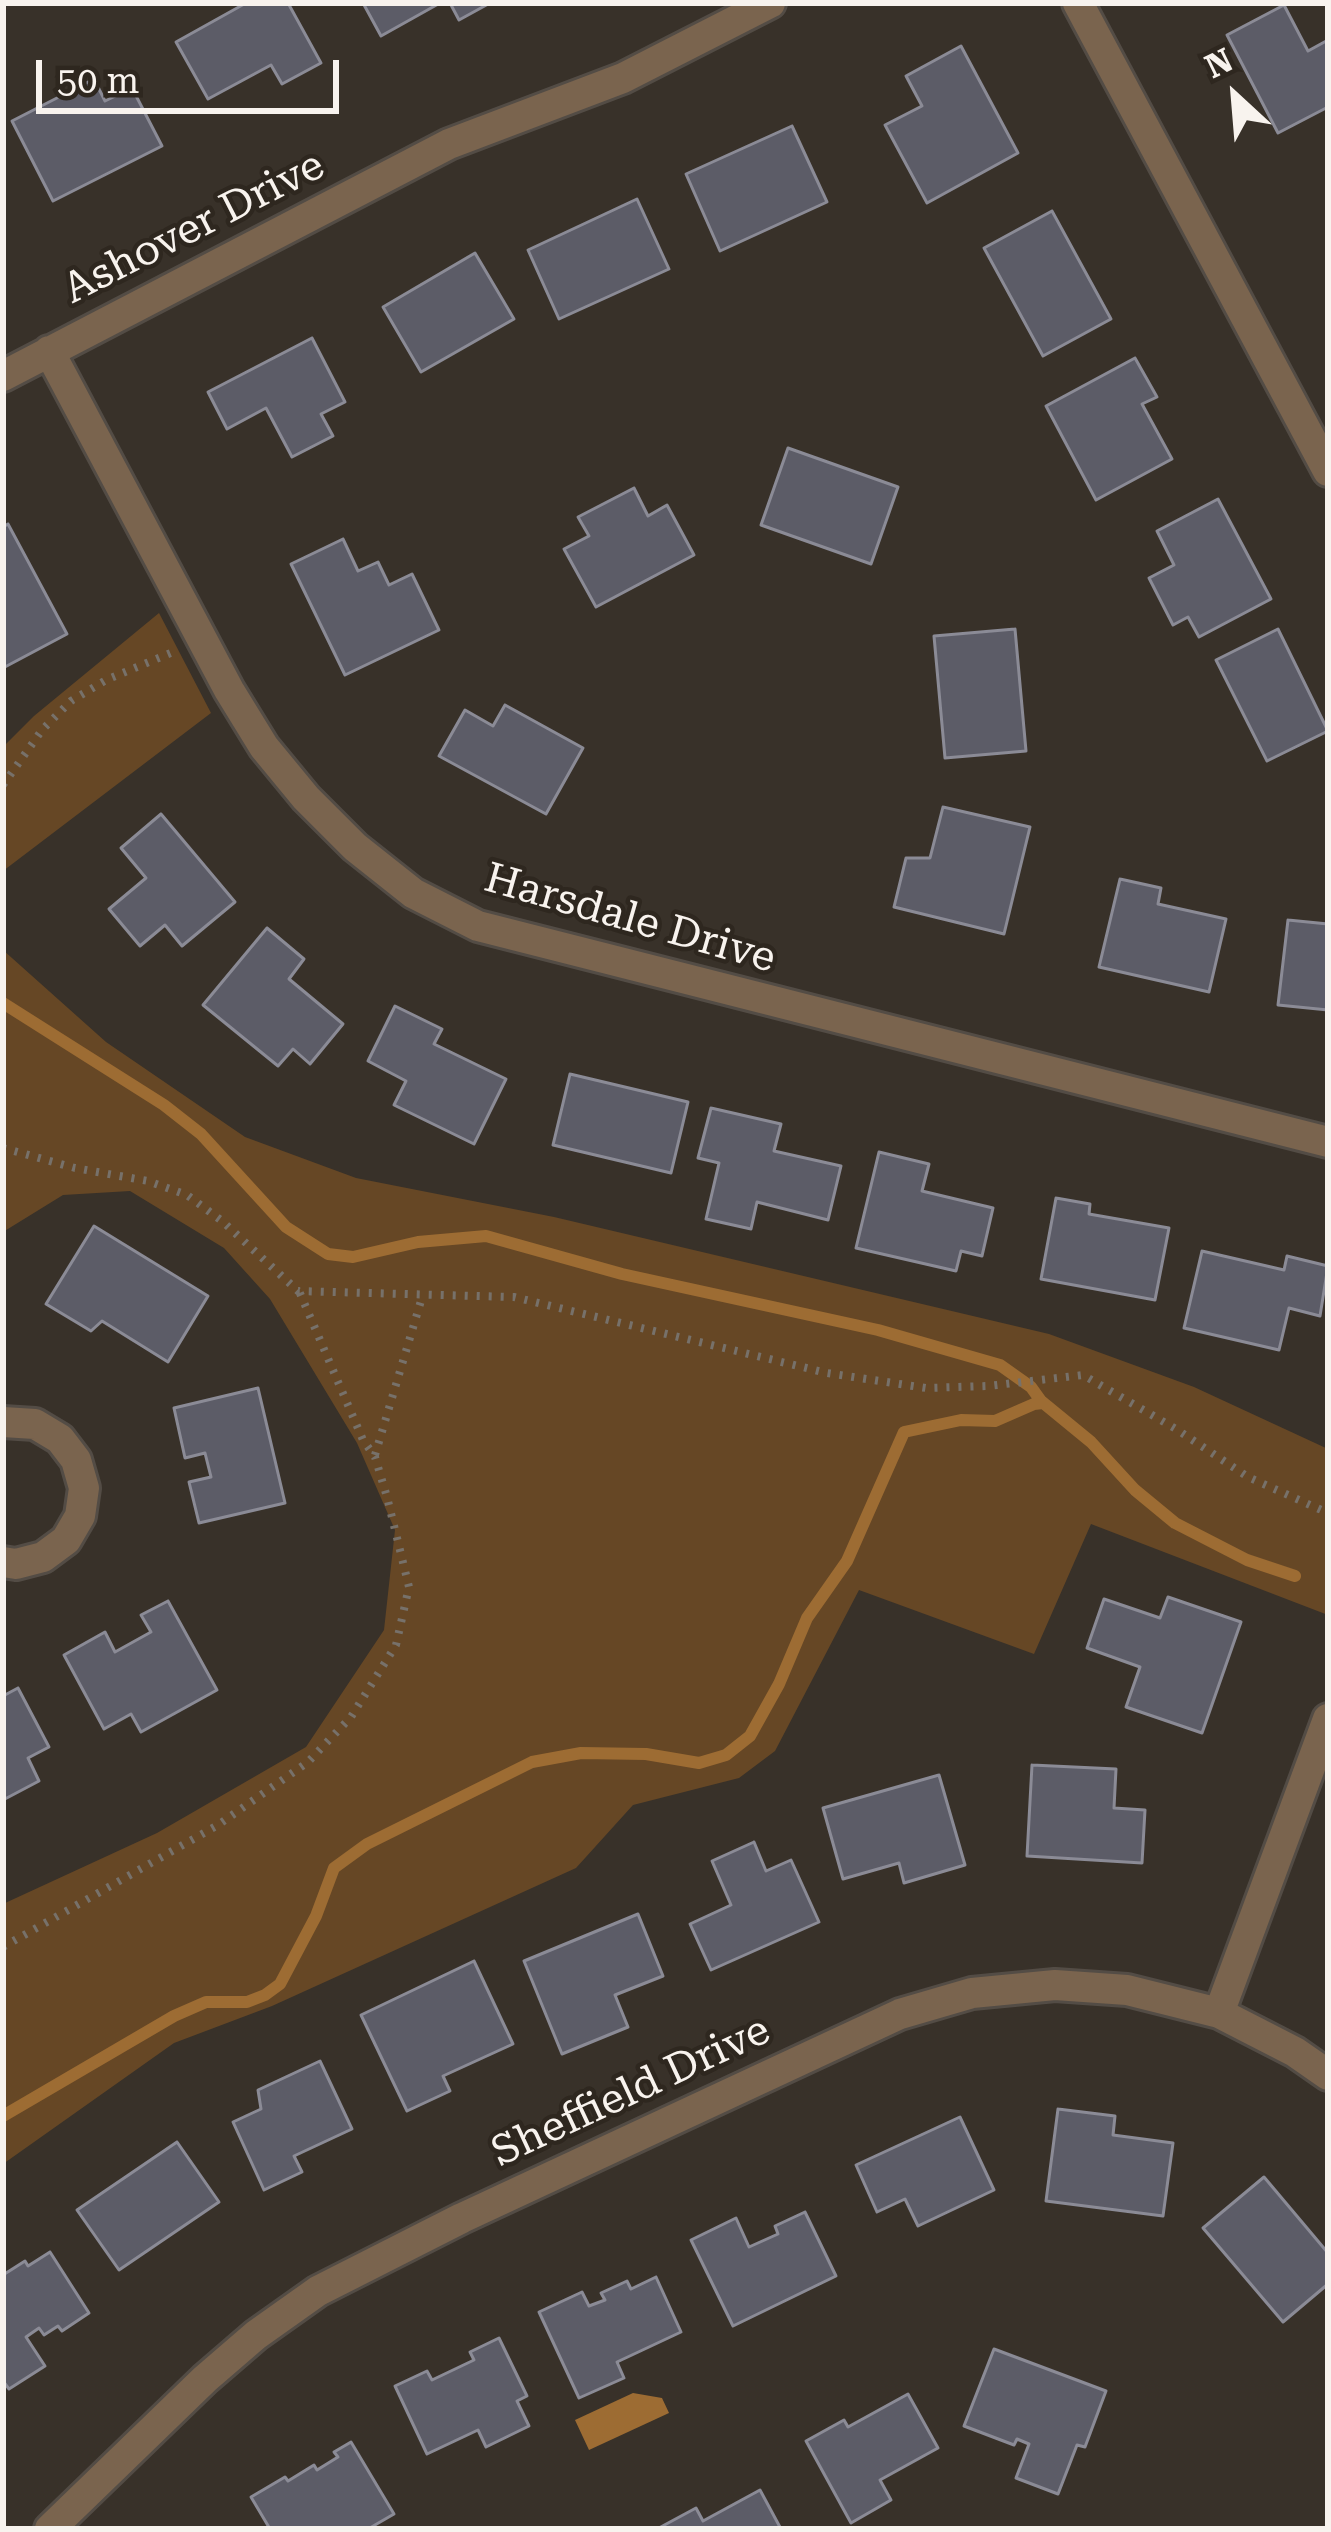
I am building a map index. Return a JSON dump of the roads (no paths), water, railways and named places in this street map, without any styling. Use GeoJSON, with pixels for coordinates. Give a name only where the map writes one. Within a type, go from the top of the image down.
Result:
{"type":"FeatureCollection","features":[{"type":"Feature","properties":{"kind":"street","name":"Ashover Drive"},"geometry":{"type":"LineString","coordinates":[[3,376],[448,144],[623,78],[770,3]]}},
{"type":"Feature","properties":{"kind":"street"},"geometry":{"type":"LineString","coordinates":[[1078,3],[1328,471]]}},
{"type":"Feature","properties":{"kind":"street","name":"Harsdale Drive"},"geometry":{"type":"LineString","coordinates":[[49,351],[264,747],[305,798],[356,848],[413,893],[478,926],[1328,1142]]}},
{"type":"Feature","properties":{"kind":"street"},"geometry":{"type":"LineString","coordinates":[[3,1422],[35,1424],[60,1438],[76,1460],[84,1488],[80,1516],[66,1540],[44,1557],[3,1562]]}},
{"type":"Feature","properties":{"kind":"street"},"geometry":{"type":"LineString","coordinates":[[1219,2013],[1328,1719]]}},
{"type":"Feature","properties":{"kind":"street","name":"Sheffield Drive"},"geometry":{"type":"LineString","coordinates":[[50,2529],[205,2379],[318,2291],[442,2227],[900,2014],[972,1993],[1055,1985],[1127,1990],[1219,2013],[1295,2051],[1328,2075]]}},
{"type":"Feature","properties":{"kind":"waterway"},"geometry":{"type":"LineString","coordinates":[[3,1003],[164,1105],[201,1134],[286,1227],[328,1254],[353,1257],[418,1242],[486,1236],[622,1274],[878,1330],[1000,1365],[1031,1387],[1175,1523],[1247,1560],[1295,1576]]}},
{"type":"Feature","properties":{"kind":"waterway"},"geometry":{"type":"LineString","coordinates":[[3,2116],[174,2016],[206,2002],[247,2002],[280,1984],[316,1916],[334,1868],[367,1844],[532,1762],[581,1753],[646,1754],[699,1763],[726,1755],[750,1736],[807,1618],[847,1561],[904,1432],[961,1420],[995,1421],[1043,1403]]}}]}
